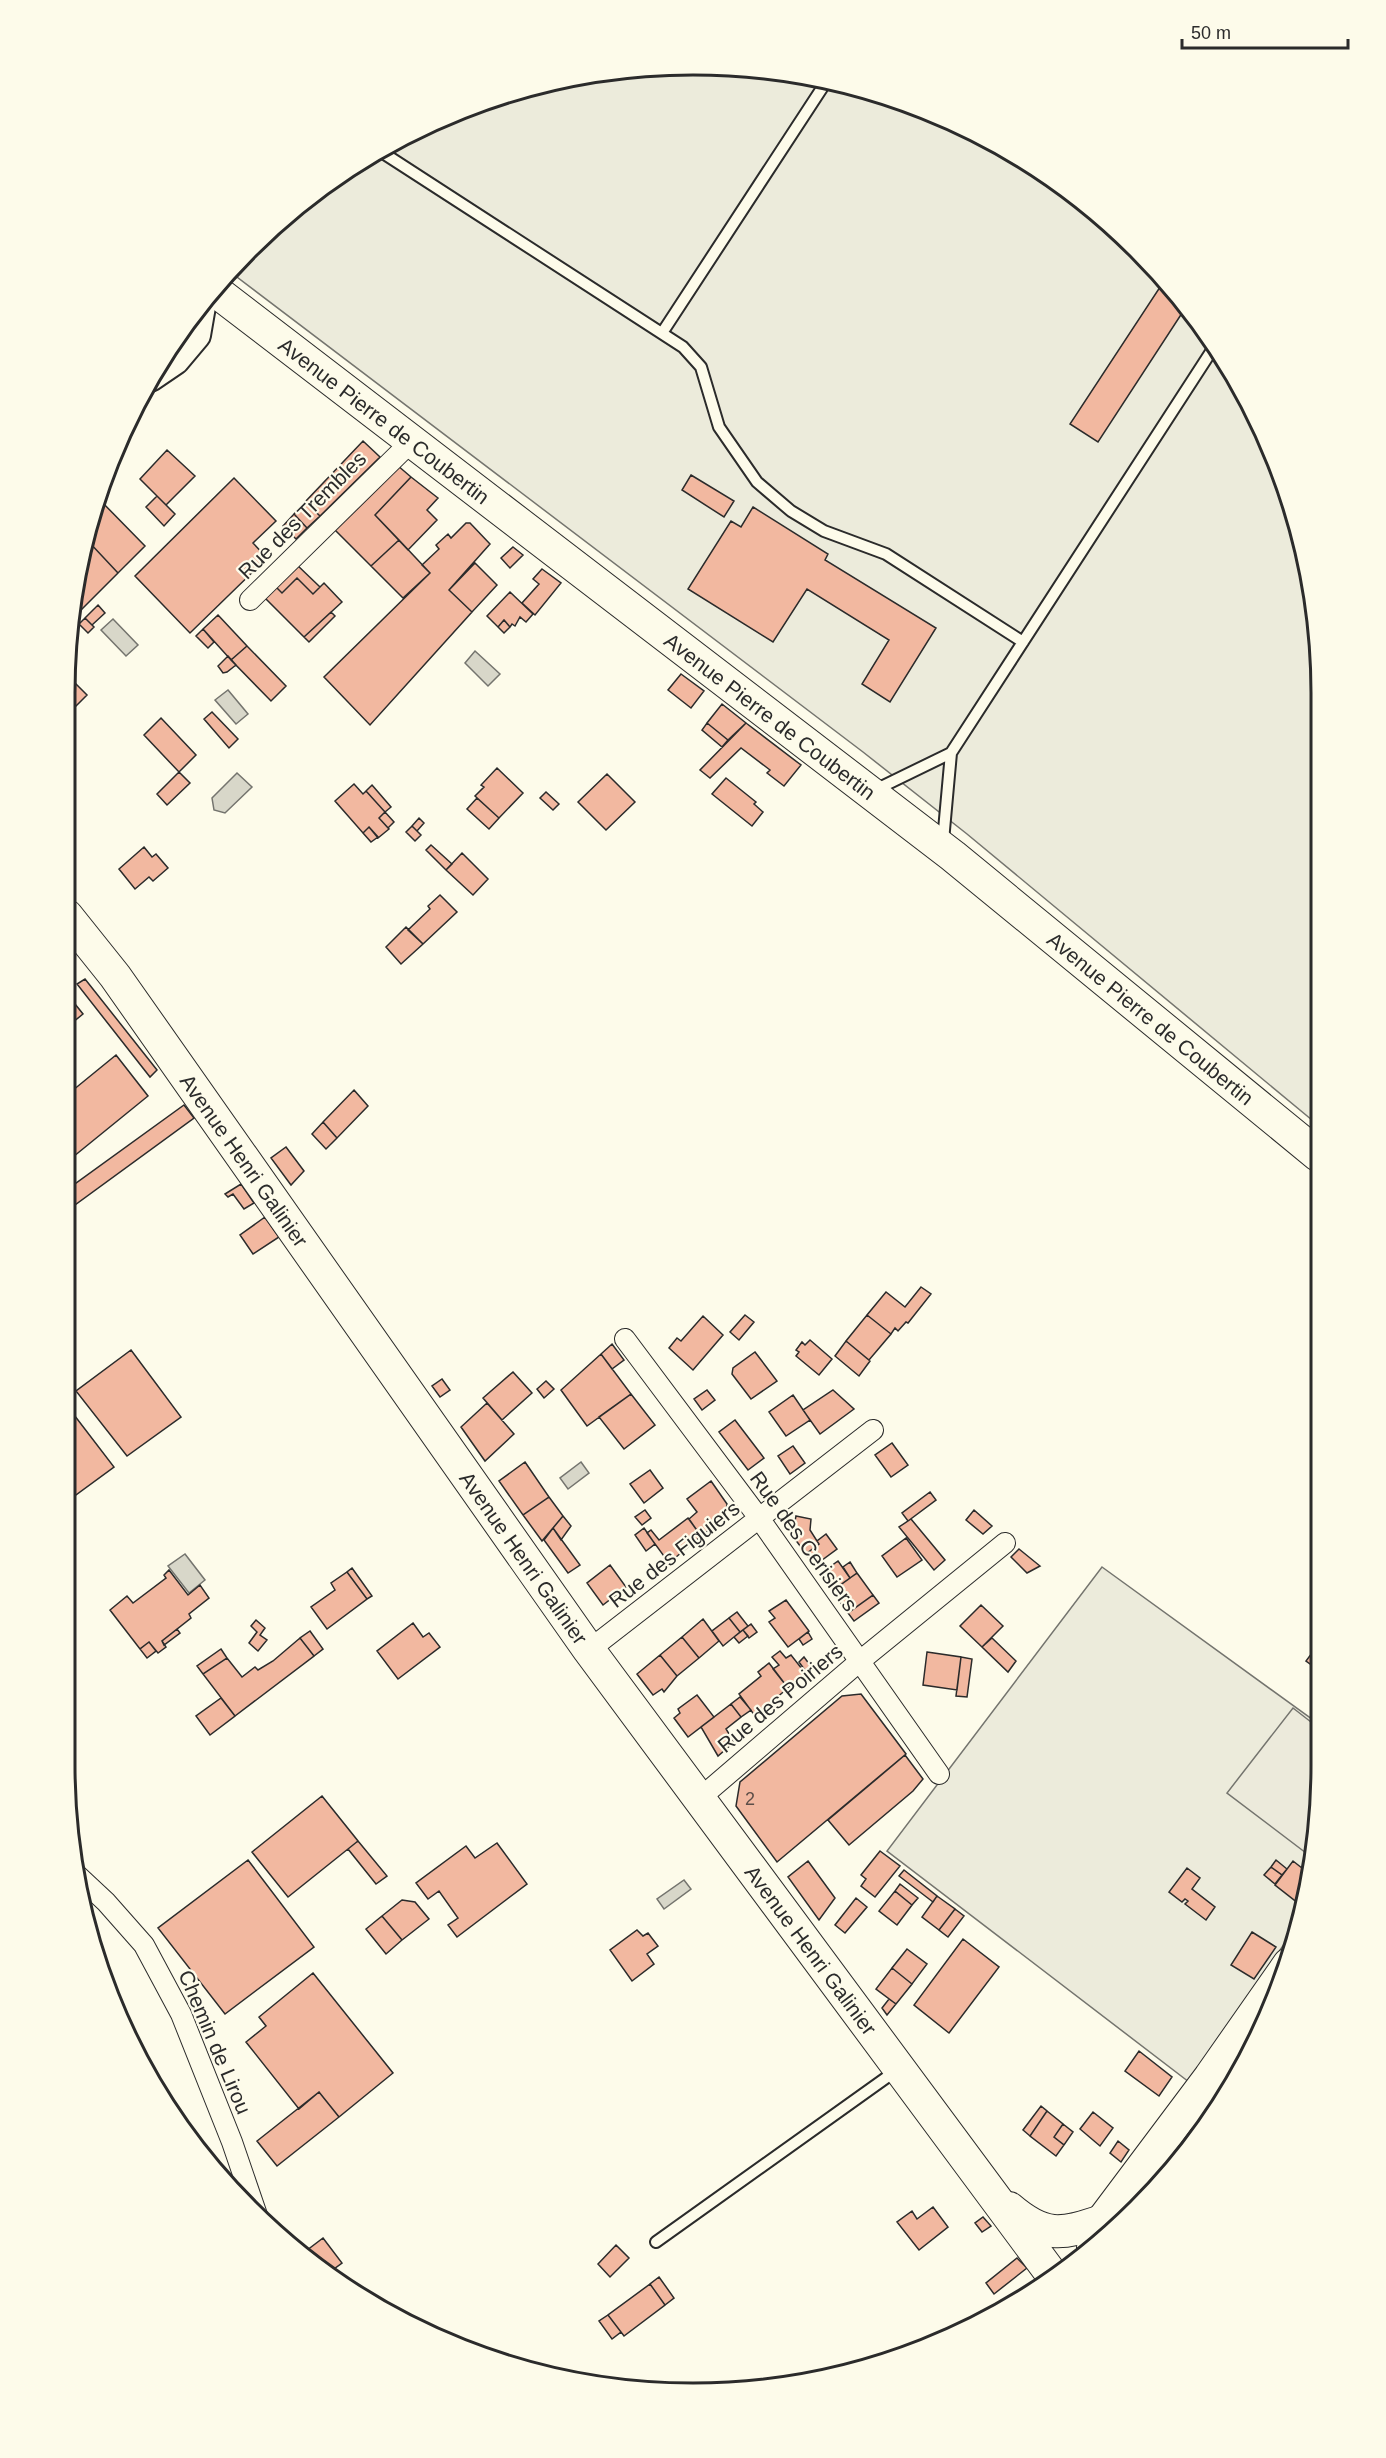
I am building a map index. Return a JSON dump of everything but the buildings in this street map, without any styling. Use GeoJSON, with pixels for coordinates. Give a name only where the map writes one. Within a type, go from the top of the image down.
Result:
{"type":"FeatureCollection","features":[{"type":"Feature","properties":{"kind":"main road","name":"Avenue Pierre de Coubertin"},"geometry":{"type":"LineString","coordinates":[[221,295],[871,792],[1311,1149]]}},
{"type":"Feature","properties":{"kind":"main road"},"geometry":{"type":"LineString","coordinates":[[171,363],[196,335],[198,324]]}},
{"type":"Feature","properties":{"kind":"main road","name":"Avenue Henri Galinier"},"geometry":{"type":"LineString","coordinates":[[75,926],[115,976],[590,1650],[1048,2270]]}},
{"type":"Feature","properties":{"kind":"main road"},"geometry":{"type":"LineString","coordinates":[[1106,2225],[1196,2117],[1256,2018]]}},
{"type":"Feature","properties":{"kind":"main road","name":"Avenue Henri Galinier"},"geometry":{"type":"LineString","coordinates":[[990,2192],[1025,2222],[1050,2231],[1094,2235]]}},
{"type":"Feature","properties":{"kind":"street","name":"Rue des Trembles"},"geometry":{"type":"LineString","coordinates":[[250,600],[413,440]]}},
{"type":"Feature","properties":{"kind":"street","name":"Rue des Cerisiers"},"geometry":{"type":"LineString","coordinates":[[625,1339],[759,1518],[939,1774]]}},
{"type":"Feature","properties":{"kind":"street","name":"Rue des Figuiers"},"geometry":{"type":"LineString","coordinates":[[590,1650],[873,1430]]}},
{"type":"Feature","properties":{"kind":"street","name":"Rue des Poiriers"},"geometry":{"type":"LineString","coordinates":[[699,1799],[860,1661],[1005,1543]]}},
{"type":"Feature","properties":{"kind":"street","name":"Chemin de Lirou"},"geometry":{"type":"LineString","coordinates":[[87,1884],[144,1944],[181,2014],[232,2142],[251,2197]]}},
{"type":"Feature","properties":{"kind":"lane"},"geometry":{"type":"LineString","coordinates":[[662,333],[821,89]]}},
{"type":"Feature","properties":{"kind":"lane"},"geometry":{"type":"LineString","coordinates":[[388,156],[683,347],[701,367],[719,427],[757,482],[791,510],[824,531],[886,554],[1023,642]]}},
{"type":"Feature","properties":{"kind":"lane"},"geometry":{"type":"LineString","coordinates":[[942,848],[951,753],[1209,354]]}},
{"type":"Feature","properties":{"kind":"lane"},"geometry":{"type":"LineString","coordinates":[[871,792],[951,753]]}},
{"type":"Feature","properties":{"kind":"lane"},"geometry":{"type":"LineString","coordinates":[[656,2242],[899,2068]]}},
{"type":"Feature","properties":{"kind":"shaded area"},"geometry":{"type":"Polygon","coordinates":[[[653,76],[733,76],[774,80],[853,96],[929,122],[966,139],[1036,179],[1069,203],[1130,256],[1158,286],[1207,350],[1228,384],[1264,457],[1290,533],[1306,612],[1310,653],[1311,1119],[967,834],[863,752],[237,277],[286,228],[317,203],[350,179],[420,139],[457,122],[533,96],[612,80],[653,76]]]}},
{"type":"Feature","properties":{"kind":"shaded area"},"geometry":{"type":"Polygon","coordinates":[[[113,619],[138,645],[126,656],[101,630],[113,619]]]}},
{"type":"Feature","properties":{"kind":"shaded area"},"geometry":{"type":"Polygon","coordinates":[[[475,651],[500,674],[488,686],[465,663],[475,651]]]}},
{"type":"Feature","properties":{"kind":"shaded area"},"geometry":{"type":"Polygon","coordinates":[[[228,690],[248,714],[236,724],[215,700],[228,690]]]}},
{"type":"Feature","properties":{"kind":"shaded area"},"geometry":{"type":"Polygon","coordinates":[[[237,773],[252,787],[225,813],[214,810],[212,798],[237,773]]]}},
{"type":"Feature","properties":{"kind":"shaded area"},"geometry":{"type":"Polygon","coordinates":[[[581,1462],[589,1473],[568,1489],[560,1478],[581,1462]]]}},
{"type":"Feature","properties":{"kind":"shaded area"},"geometry":{"type":"Polygon","coordinates":[[[185,1554],[205,1580],[189,1593],[168,1566],[185,1554]]]}},
{"type":"Feature","properties":{"kind":"shaded area"},"geometry":{"type":"Polygon","coordinates":[[[1102,1567],[1311,1718],[1310,1805],[1306,1846],[1299,1886],[1284,1944],[1189,2082],[887,1851],[1102,1567]]]}},
{"type":"Feature","properties":{"kind":"shaded area"},"geometry":{"type":"Polygon","coordinates":[[[1293,1708],[1311,1722],[1310,1805],[1305,1852],[1227,1793],[1293,1708]]]}},
{"type":"Feature","properties":{"kind":"shaded area"},"geometry":{"type":"Polygon","coordinates":[[[684,1880],[691,1889],[664,1909],[657,1899],[684,1880]]]}}]}
